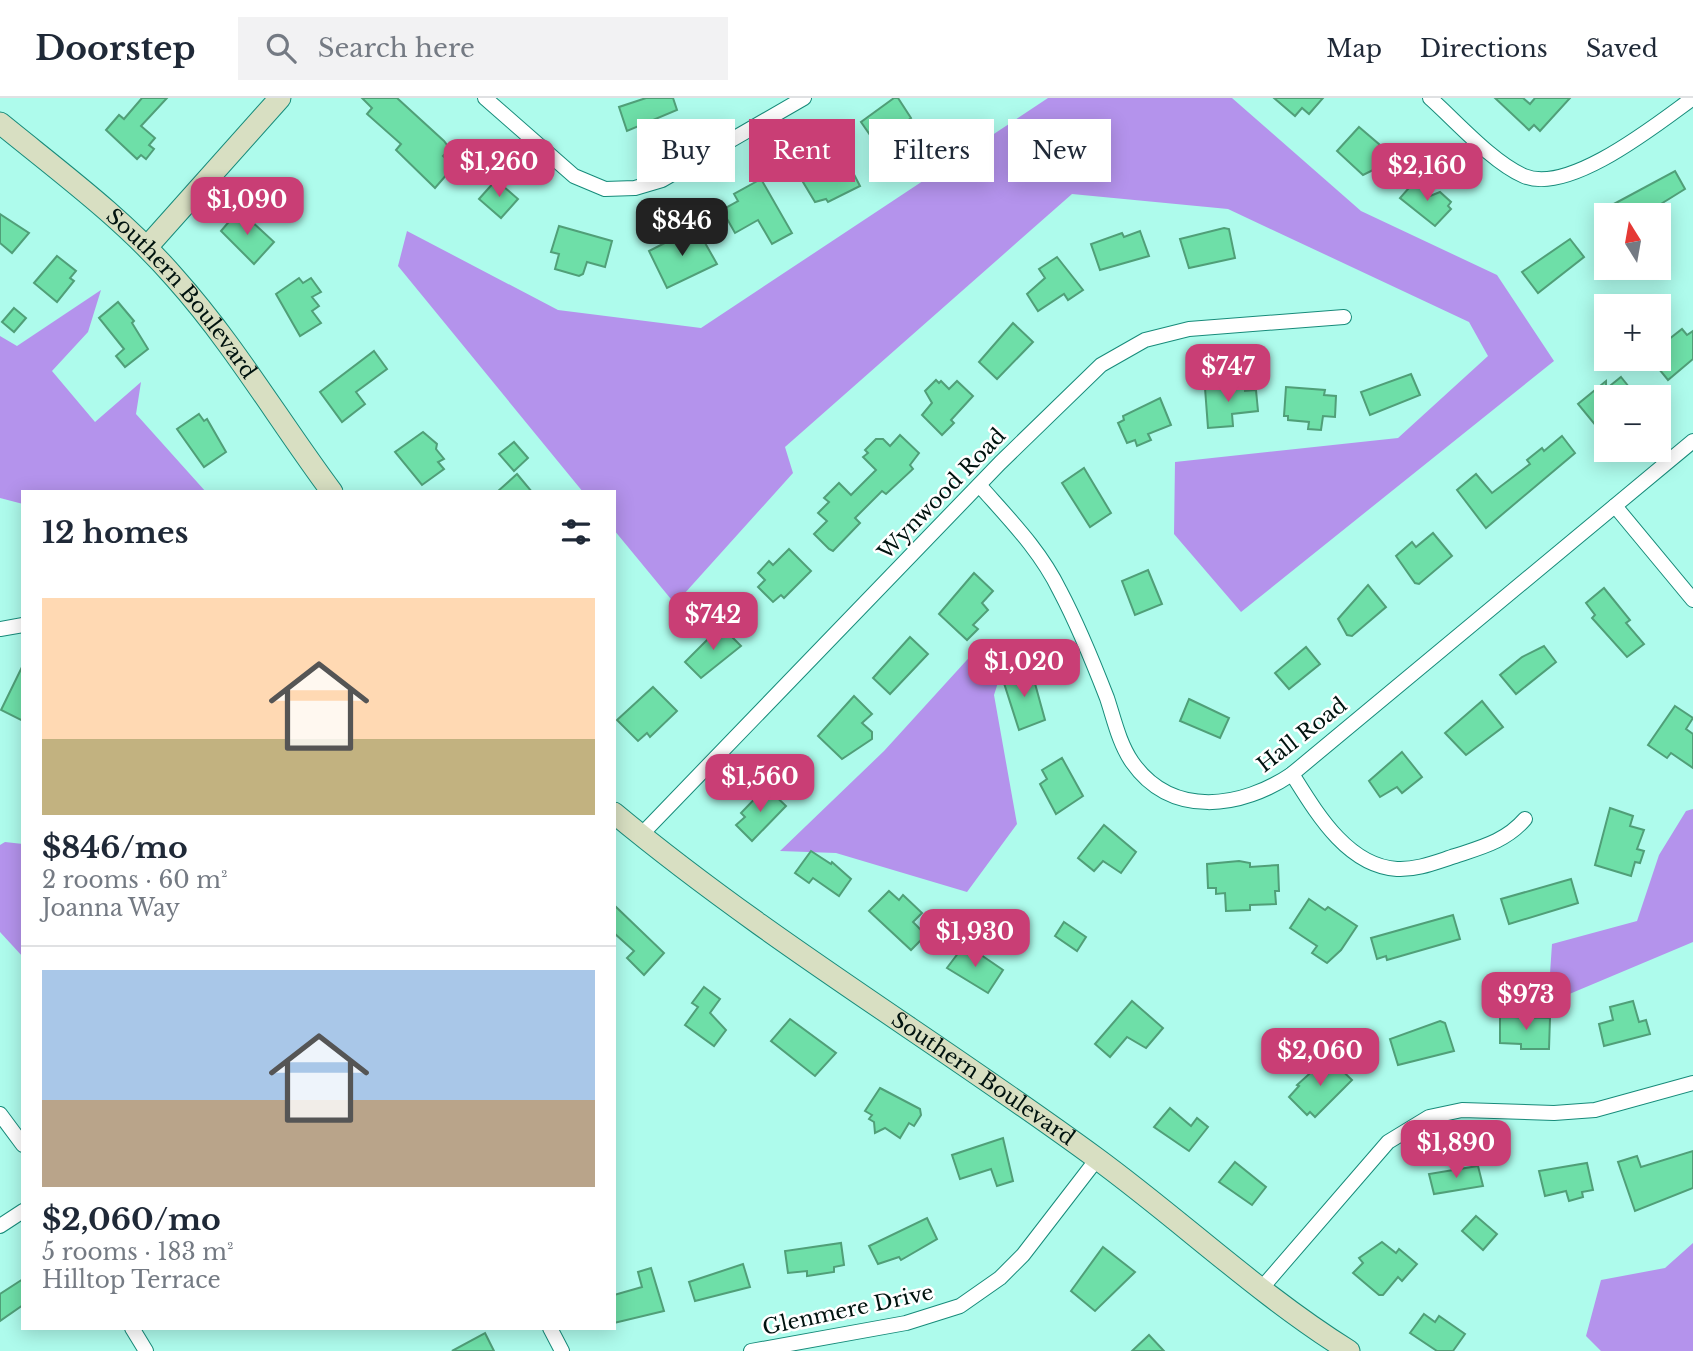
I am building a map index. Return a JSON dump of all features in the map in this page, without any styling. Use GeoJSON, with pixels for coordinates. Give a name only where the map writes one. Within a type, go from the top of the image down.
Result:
{"type":"FeatureCollection","features":[{"type":"Feature","properties":{"kind":"main road"},"geometry":{"type":"LineString","coordinates":[[147,247],[280,98]]}},
{"type":"Feature","properties":{"kind":"main road","name":"Southern Boulevard"},"geometry":{"type":"LineString","coordinates":[[0,123],[147,247],[195,300],[331,490]]}},
{"type":"Feature","properties":{"kind":"main road","name":"Southern Boulevard"},"geometry":{"type":"LineString","coordinates":[[616,815],[733,908],[1097,1159],[1260,1290],[1349,1351]]}},
{"type":"Feature","properties":{"kind":"street"},"geometry":{"type":"LineString","coordinates":[[485,98],[568,171],[590,185],[605,189],[635,188],[662,180],[804,98]]}},
{"type":"Feature","properties":{"kind":"street"},"geometry":{"type":"LineString","coordinates":[[1430,98],[1517,173],[1546,180],[1575,173],[1693,98]]}},
{"type":"Feature","properties":{"kind":"street","name":"Wynwood Road"},"geometry":{"type":"LineString","coordinates":[[641,835],[979,486],[1101,365],[1145,340],[1189,330],[1344,317]]}},
{"type":"Feature","properties":{"kind":"street","name":"Hall Road"},"geometry":{"type":"LineString","coordinates":[[979,486],[1029,539],[1059,588],[1122,741],[1142,774],[1174,796],[1205,805],[1238,801],[1292,774],[1693,441]]}},
{"type":"Feature","properties":{"kind":"street"},"geometry":{"type":"LineString","coordinates":[[1615,506],[1693,600]]}},
{"type":"Feature","properties":{"kind":"street"},"geometry":{"type":"LineString","coordinates":[[0,629],[21,625]]}},
{"type":"Feature","properties":{"kind":"street"},"geometry":{"type":"LineString","coordinates":[[1292,774],[1340,839],[1362,859],[1376,865],[1397,869],[1420,867],[1506,838],[1525,819]]}},
{"type":"Feature","properties":{"kind":"street"},"geometry":{"type":"LineString","coordinates":[[1260,1290],[1388,1142],[1429,1117],[1462,1110],[1554,1113],[1595,1110],[1693,1083]]}},
{"type":"Feature","properties":{"kind":"street"},"geometry":{"type":"LineString","coordinates":[[0,1114],[21,1142]]}},
{"type":"Feature","properties":{"kind":"street","name":"Glenmere Drive"},"geometry":{"type":"LineString","coordinates":[[751,1351],[906,1323],[960,1306],[1000,1278],[1023,1255],[1097,1159]]}},
{"type":"Feature","properties":{"kind":"street"},"geometry":{"type":"LineString","coordinates":[[0,1226],[21,1212]]}},
{"type":"Feature","properties":{"kind":"street"},"geometry":{"type":"LineString","coordinates":[[133,1330],[146,1351]]}},
{"type":"Feature","properties":{"kind":"street"},"geometry":{"type":"LineString","coordinates":[[551,1330],[562,1351]]}},
{"type":"Feature","properties":{"kind":"shaded area"},"geometry":{"type":"Polygon","coordinates":[[[1048,98],[1232,98],[1361,211],[1497,275],[1554,361],[1241,612],[1174,534],[1175,462],[1398,438],[1488,356],[1469,322],[1228,209],[1072,194],[785,447],[793,473],[675,604],[616,532],[616,490],[581,490],[398,266],[407,231],[558,310],[701,328],[921,182],[994,182],[994,134],[1008,125],[1008,182],[1111,182],[1111,119],[1016,119],[1048,98]]]}},
{"type":"Feature","properties":{"kind":"shaded area"},"geometry":{"type":"Polygon","coordinates":[[[101,290],[88,332],[52,371],[95,422],[141,382],[136,414],[204,490],[21,490],[21,503],[0,498],[0,336],[17,346],[101,290]]]}},
{"type":"Feature","properties":{"kind":"shaded area"},"geometry":{"type":"Polygon","coordinates":[[[976,650],[1005,661],[994,695],[1017,824],[967,892],[836,853],[780,851],[884,751],[976,650]]]}},
{"type":"Feature","properties":{"kind":"shaded area"},"geometry":{"type":"Polygon","coordinates":[[[1693,809],[1693,942],[1548,1003],[1552,944],[1637,921],[1659,855],[1686,811],[1693,809]]]}},
{"type":"Feature","properties":{"kind":"shaded area"},"geometry":{"type":"Polygon","coordinates":[[[5,842],[21,844],[21,955],[0,932],[0,845],[5,842]]]}},
{"type":"Feature","properties":{"kind":"shaded area"},"geometry":{"type":"Polygon","coordinates":[[[1693,1243],[1693,1351],[1601,1351],[1586,1336],[1601,1280],[1665,1268],[1693,1243]]]}},
{"type":"Feature","properties":{"kind":"building"},"geometry":{"type":"Polygon","coordinates":[[[142,98],[167,98],[141,126],[155,138],[149,145],[154,149],[146,159],[141,155],[137,159],[106,130],[119,115],[124,119],[142,98]]]}},
{"type":"Feature","properties":{"kind":"building"},"geometry":{"type":"Polygon","coordinates":[[[362,98],[397,98],[444,141],[450,149],[443,156],[454,166],[435,188],[396,150],[401,144],[367,114],[372,108],[362,98]]]}},
{"type":"Feature","properties":{"kind":"building"},"geometry":{"type":"Polygon","coordinates":[[[646,98],[673,98],[677,110],[656,119],[637,119],[637,127],[627,131],[619,107],[646,98]]]}},
{"type":"Feature","properties":{"kind":"building"},"geometry":{"type":"Polygon","coordinates":[[[894,98],[898,98],[911,118],[869,119],[869,134],[861,122],[894,98]]]}},
{"type":"Feature","properties":{"kind":"building"},"geometry":{"type":"Polygon","coordinates":[[[1274,98],[1323,98],[1309,114],[1302,108],[1295,116],[1274,98]]]}},
{"type":"Feature","properties":{"kind":"building"},"geometry":{"type":"Polygon","coordinates":[[[1495,98],[1523,98],[1530,104],[1535,98],[1570,98],[1540,131],[1534,125],[1529,130],[1495,98]]]}},
{"type":"Feature","properties":{"kind":"building"},"geometry":{"type":"Polygon","coordinates":[[[1359,127],[1380,145],[1376,150],[1391,163],[1379,176],[1373,170],[1363,175],[1337,151],[1359,127]]]}},
{"type":"Feature","properties":{"kind":"building"},"geometry":{"type":"Polygon","coordinates":[[[1675,171],[1685,189],[1662,203],[1616,203],[1675,171]]]}},
{"type":"Feature","properties":{"kind":"building"},"geometry":{"type":"Polygon","coordinates":[[[855,176],[860,186],[828,202],[826,199],[815,202],[803,182],[855,182],[855,176]]]}},
{"type":"Feature","properties":{"kind":"building"},"geometry":{"type":"Polygon","coordinates":[[[496,180],[518,199],[501,218],[479,199],[496,180]]]}},
{"type":"Feature","properties":{"kind":"building"},"geometry":{"type":"Polygon","coordinates":[[[1415,181],[1430,196],[1440,192],[1451,202],[1448,206],[1451,209],[1435,226],[1400,198],[1415,181]]]}},
{"type":"Feature","properties":{"kind":"building"},"geometry":{"type":"Polygon","coordinates":[[[756,182],[763,182],[792,233],[772,244],[758,220],[735,233],[722,210],[738,201],[734,194],[756,182]]]}},
{"type":"Feature","properties":{"kind":"building"},"geometry":{"type":"Polygon","coordinates":[[[239,210],[274,242],[254,264],[221,231],[239,210]]]}},
{"type":"Feature","properties":{"kind":"building"},"geometry":{"type":"Polygon","coordinates":[[[0,214],[29,233],[12,253],[0,243],[0,214]]]}},
{"type":"Feature","properties":{"kind":"building"},"geometry":{"type":"Polygon","coordinates":[[[559,226],[612,241],[605,267],[587,262],[583,274],[579,276],[555,269],[559,254],[551,252],[559,226]]]}},
{"type":"Feature","properties":{"kind":"building"},"geometry":{"type":"Polygon","coordinates":[[[696,227],[717,264],[667,288],[649,251],[696,227]]]}},
{"type":"Feature","properties":{"kind":"building"},"geometry":{"type":"Polygon","coordinates":[[[1229,229],[1235,258],[1189,268],[1180,239],[1229,229]]]}},
{"type":"Feature","properties":{"kind":"building"},"geometry":{"type":"Polygon","coordinates":[[[1140,231],[1149,256],[1100,270],[1091,244],[1122,233],[1124,237],[1140,231]]]}},
{"type":"Feature","properties":{"kind":"building"},"geometry":{"type":"Polygon","coordinates":[[[1570,239],[1584,257],[1538,293],[1522,272],[1570,239]]]}},
{"type":"Feature","properties":{"kind":"building"},"geometry":{"type":"Polygon","coordinates":[[[57,256],[76,271],[70,278],[74,281],[57,302],[34,283],[57,256]]]}},
{"type":"Feature","properties":{"kind":"building"},"geometry":{"type":"Polygon","coordinates":[[[1057,257],[1083,290],[1068,300],[1064,294],[1038,311],[1027,294],[1045,278],[1039,269],[1057,257]]]}},
{"type":"Feature","properties":{"kind":"building"},"geometry":{"type":"Polygon","coordinates":[[[299,278],[303,283],[311,278],[321,292],[312,297],[319,306],[312,311],[321,323],[300,336],[276,294],[299,278]]]}},
{"type":"Feature","properties":{"kind":"building"},"geometry":{"type":"Polygon","coordinates":[[[118,302],[134,321],[132,323],[148,349],[125,367],[116,356],[124,349],[99,318],[118,302]]]}},
{"type":"Feature","properties":{"kind":"building"},"geometry":{"type":"Polygon","coordinates":[[[14,308],[26,318],[14,332],[2,322],[14,308]]]}},
{"type":"Feature","properties":{"kind":"building"},"geometry":{"type":"Polygon","coordinates":[[[1013,323],[1033,342],[997,379],[979,362],[1013,323]]]}},
{"type":"Feature","properties":{"kind":"building"},"geometry":{"type":"Polygon","coordinates":[[[1682,329],[1687,335],[1693,331],[1693,359],[1668,380],[1661,371],[1671,371],[1671,338],[1682,329]]]}},
{"type":"Feature","properties":{"kind":"building"},"geometry":{"type":"Polygon","coordinates":[[[374,351],[387,369],[356,392],[365,404],[342,422],[320,392],[374,351]]]}},
{"type":"Feature","properties":{"kind":"building"},"geometry":{"type":"Polygon","coordinates":[[[1411,374],[1420,395],[1370,415],[1361,392],[1411,374]]]}},
{"type":"Feature","properties":{"kind":"building"},"geometry":{"type":"Polygon","coordinates":[[[1621,377],[1627,385],[1611,385],[1621,377]]]}},
{"type":"Feature","properties":{"kind":"building"},"geometry":{"type":"Polygon","coordinates":[[[936,380],[949,389],[957,381],[973,396],[951,420],[954,423],[942,435],[922,415],[932,403],[925,391],[936,380]]]}},
{"type":"Feature","properties":{"kind":"building"},"geometry":{"type":"Polygon","coordinates":[[[1245,385],[1245,391],[1256,390],[1258,411],[1232,414],[1233,426],[1208,428],[1205,388],[1245,385]]]}},
{"type":"Feature","properties":{"kind":"building"},"geometry":{"type":"Polygon","coordinates":[[[1286,387],[1325,390],[1324,395],[1336,396],[1335,417],[1323,416],[1321,430],[1308,429],[1309,422],[1288,420],[1288,416],[1284,416],[1286,387]]]}},
{"type":"Feature","properties":{"kind":"building"},"geometry":{"type":"Polygon","coordinates":[[[1594,391],[1594,423],[1578,404],[1594,391]]]}},
{"type":"Feature","properties":{"kind":"building"},"geometry":{"type":"Polygon","coordinates":[[[1160,398],[1171,425],[1148,434],[1151,440],[1137,446],[1135,440],[1127,443],[1118,423],[1124,420],[1123,416],[1160,398]]]}},
{"type":"Feature","properties":{"kind":"building"},"geometry":{"type":"Polygon","coordinates":[[[199,414],[204,421],[207,419],[226,452],[204,467],[177,429],[199,414]]]}},
{"type":"Feature","properties":{"kind":"building"},"geometry":{"type":"Polygon","coordinates":[[[423,432],[437,444],[436,449],[444,459],[438,462],[444,469],[422,485],[395,452],[423,432]]]}},
{"type":"Feature","properties":{"kind":"building"},"geometry":{"type":"Polygon","coordinates":[[[900,435],[919,453],[910,465],[913,469],[886,494],[882,491],[855,518],[860,523],[833,551],[829,549],[814,534],[827,521],[818,513],[829,502],[824,498],[839,483],[851,495],[876,470],[863,457],[868,453],[865,450],[876,439],[883,439],[890,446],[900,435]]]}},
{"type":"Feature","properties":{"kind":"building"},"geometry":{"type":"Polygon","coordinates":[[[1562,436],[1575,453],[1486,528],[1457,490],[1476,474],[1492,493],[1530,464],[1527,460],[1542,448],[1544,451],[1562,436]]]}},
{"type":"Feature","properties":{"kind":"building"},"geometry":{"type":"Polygon","coordinates":[[[514,442],[528,458],[514,471],[499,454],[514,442]]]}},
{"type":"Feature","properties":{"kind":"building"},"geometry":{"type":"Polygon","coordinates":[[[1084,468],[1111,513],[1090,527],[1062,483],[1084,468]]]}},
{"type":"Feature","properties":{"kind":"building"},"geometry":{"type":"Polygon","coordinates":[[[517,474],[530,490],[499,490],[517,474]]]}},
{"type":"Feature","properties":{"kind":"building"},"geometry":{"type":"Polygon","coordinates":[[[1433,533],[1452,556],[1419,584],[1415,583],[1396,556],[1412,542],[1416,547],[1433,533]]]}},
{"type":"Feature","properties":{"kind":"building"},"geometry":{"type":"Polygon","coordinates":[[[789,549],[811,571],[784,598],[781,595],[773,602],[758,587],[765,580],[758,573],[769,561],[773,565],[789,549]]]}},
{"type":"Feature","properties":{"kind":"building"},"geometry":{"type":"Polygon","coordinates":[[[1148,570],[1162,604],[1135,615],[1122,581],[1148,570]]]}},
{"type":"Feature","properties":{"kind":"building"},"geometry":{"type":"Polygon","coordinates":[[[974,573],[993,591],[982,603],[988,610],[973,625],[978,629],[967,640],[939,614],[974,573]]]}},
{"type":"Feature","properties":{"kind":"building"},"geometry":{"type":"Polygon","coordinates":[[[1368,585],[1386,607],[1352,636],[1347,635],[1338,619],[1368,585]]]}},
{"type":"Feature","properties":{"kind":"building"},"geometry":{"type":"Polygon","coordinates":[[[1604,588],[1630,620],[1626,623],[1644,644],[1627,657],[1592,618],[1595,615],[1586,603],[1604,588]]]}},
{"type":"Feature","properties":{"kind":"building"},"geometry":{"type":"Polygon","coordinates":[[[721,626],[741,646],[701,678],[685,662],[721,626]]]}},
{"type":"Feature","properties":{"kind":"building"},"geometry":{"type":"Polygon","coordinates":[[[910,637],[928,654],[890,694],[873,678],[910,637]]]}},
{"type":"Feature","properties":{"kind":"building"},"geometry":{"type":"Polygon","coordinates":[[[1544,646],[1556,662],[1516,694],[1500,675],[1522,657],[1544,646]]]}},
{"type":"Feature","properties":{"kind":"building"},"geometry":{"type":"Polygon","coordinates":[[[1306,647],[1320,664],[1289,689],[1275,673],[1306,647]]]}},
{"type":"Feature","properties":{"kind":"building"},"geometry":{"type":"Polygon","coordinates":[[[21,669],[21,720],[1,710],[21,669]]]}},
{"type":"Feature","properties":{"kind":"building"},"geometry":{"type":"Polygon","coordinates":[[[1031,669],[1045,720],[1019,730],[1003,680],[1031,669]]]}},
{"type":"Feature","properties":{"kind":"building"},"geometry":{"type":"Polygon","coordinates":[[[653,687],[677,711],[650,737],[647,733],[638,741],[617,720],[653,687]]]}},
{"type":"Feature","properties":{"kind":"building"},"geometry":{"type":"Polygon","coordinates":[[[854,696],[872,714],[862,723],[872,732],[872,739],[842,759],[818,736],[854,696]]]}},
{"type":"Feature","properties":{"kind":"building"},"geometry":{"type":"Polygon","coordinates":[[[1189,699],[1229,718],[1220,738],[1180,721],[1189,699]]]}},
{"type":"Feature","properties":{"kind":"building"},"geometry":{"type":"Polygon","coordinates":[[[1482,701],[1503,727],[1466,755],[1445,733],[1482,701]]]}},
{"type":"Feature","properties":{"kind":"building"},"geometry":{"type":"Polygon","coordinates":[[[1675,706],[1693,718],[1686,729],[1693,734],[1693,768],[1671,753],[1667,758],[1648,745],[1675,706]]]}},
{"type":"Feature","properties":{"kind":"building"},"geometry":{"type":"Polygon","coordinates":[[[1402,752],[1422,777],[1402,793],[1397,787],[1380,797],[1369,781],[1402,752]]]}},
{"type":"Feature","properties":{"kind":"building"},"geometry":{"type":"Polygon","coordinates":[[[1062,758],[1083,796],[1056,814],[1040,784],[1047,779],[1042,770],[1062,758]]]}},
{"type":"Feature","properties":{"kind":"building"},"geometry":{"type":"Polygon","coordinates":[[[766,787],[786,806],[752,841],[736,825],[745,817],[741,813],[766,787]]]}},
{"type":"Feature","properties":{"kind":"building"},"geometry":{"type":"Polygon","coordinates":[[[1610,808],[1633,816],[1630,826],[1644,830],[1637,849],[1644,851],[1640,863],[1635,862],[1631,876],[1595,865],[1610,808]]]}},
{"type":"Feature","properties":{"kind":"building"},"geometry":{"type":"Polygon","coordinates":[[[1104,825],[1136,852],[1121,873],[1103,861],[1094,871],[1078,858],[1104,825]]]}},
{"type":"Feature","properties":{"kind":"building"},"geometry":{"type":"Polygon","coordinates":[[[811,851],[831,864],[832,862],[851,879],[839,896],[813,878],[809,883],[795,873],[811,851]]]}},
{"type":"Feature","properties":{"kind":"building"},"geometry":{"type":"Polygon","coordinates":[[[1239,861],[1250,863],[1250,867],[1278,865],[1279,891],[1275,891],[1276,904],[1250,905],[1250,910],[1226,911],[1225,893],[1216,894],[1216,888],[1208,888],[1207,864],[1239,861]]]}},
{"type":"Feature","properties":{"kind":"building"},"geometry":{"type":"Polygon","coordinates":[[[1571,879],[1578,903],[1509,924],[1501,899],[1571,879]]]}},
{"type":"Feature","properties":{"kind":"building"},"geometry":{"type":"Polygon","coordinates":[[[889,891],[899,900],[903,895],[922,913],[913,922],[926,935],[911,950],[869,911],[889,891]]]}},
{"type":"Feature","properties":{"kind":"building"},"geometry":{"type":"Polygon","coordinates":[[[1309,899],[1325,910],[1328,907],[1357,926],[1341,950],[1327,963],[1312,953],[1317,946],[1290,928],[1309,899]]]}},
{"type":"Feature","properties":{"kind":"building"},"geometry":{"type":"Polygon","coordinates":[[[616,907],[664,953],[644,975],[627,958],[634,951],[616,935],[616,907]]]}},
{"type":"Feature","properties":{"kind":"building"},"geometry":{"type":"Polygon","coordinates":[[[1453,915],[1460,939],[1387,960],[1386,956],[1377,959],[1371,938],[1453,915]]]}},
{"type":"Feature","properties":{"kind":"building"},"geometry":{"type":"Polygon","coordinates":[[[1064,922],[1086,937],[1077,951],[1055,936],[1064,922]]]}},
{"type":"Feature","properties":{"kind":"building"},"geometry":{"type":"Polygon","coordinates":[[[965,944],[1003,970],[988,993],[947,968],[965,944]]]}},
{"type":"Feature","properties":{"kind":"building"},"geometry":{"type":"Polygon","coordinates":[[[704,987],[720,999],[710,1013],[726,1030],[714,1046],[685,1025],[698,1007],[692,1003],[704,987]]]}},
{"type":"Feature","properties":{"kind":"building"},"geometry":{"type":"Polygon","coordinates":[[[1132,1001],[1163,1028],[1146,1048],[1127,1037],[1110,1057],[1095,1044],[1132,1001]]]}},
{"type":"Feature","properties":{"kind":"building"},"geometry":{"type":"Polygon","coordinates":[[[1633,1001],[1639,1022],[1646,1020],[1650,1034],[1604,1046],[1599,1024],[1613,1020],[1610,1007],[1633,1001]]]}},
{"type":"Feature","properties":{"kind":"building"},"geometry":{"type":"Polygon","coordinates":[[[1500,1017],[1550,1018],[1549,1049],[1521,1049],[1521,1044],[1500,1043],[1500,1017]]]}},
{"type":"Feature","properties":{"kind":"building"},"geometry":{"type":"Polygon","coordinates":[[[790,1019],[836,1053],[815,1076],[771,1041],[790,1019]]]}},
{"type":"Feature","properties":{"kind":"building"},"geometry":{"type":"Polygon","coordinates":[[[1440,1021],[1445,1023],[1454,1051],[1398,1065],[1390,1039],[1440,1021]]]}},
{"type":"Feature","properties":{"kind":"building"},"geometry":{"type":"Polygon","coordinates":[[[1328,1057],[1352,1080],[1315,1117],[1310,1112],[1307,1115],[1289,1097],[1299,1086],[1297,1085],[1328,1057]]]}},
{"type":"Feature","properties":{"kind":"building"},"geometry":{"type":"Polygon","coordinates":[[[880,1088],[920,1109],[921,1115],[914,1126],[909,1123],[900,1138],[885,1128],[875,1133],[874,1122],[869,1119],[872,1115],[865,1111],[880,1088]]]}},
{"type":"Feature","properties":{"kind":"building"},"geometry":{"type":"Polygon","coordinates":[[[1170,1108],[1191,1126],[1197,1118],[1208,1127],[1189,1151],[1154,1127],[1170,1108]]]}},
{"type":"Feature","properties":{"kind":"building"},"geometry":{"type":"Polygon","coordinates":[[[1003,1138],[1013,1181],[997,1186],[991,1169],[960,1179],[952,1155],[1003,1138]]]}},
{"type":"Feature","properties":{"kind":"building"},"geometry":{"type":"Polygon","coordinates":[[[1693,1151],[1693,1188],[1635,1211],[1618,1162],[1637,1156],[1641,1167],[1693,1151]]]}},
{"type":"Feature","properties":{"kind":"building"},"geometry":{"type":"Polygon","coordinates":[[[1235,1162],[1266,1187],[1252,1205],[1219,1182],[1235,1162]]]}},
{"type":"Feature","properties":{"kind":"building"},"geometry":{"type":"Polygon","coordinates":[[[1587,1163],[1593,1190],[1582,1192],[1583,1197],[1569,1201],[1566,1191],[1545,1196],[1539,1171],[1587,1163]]]}},
{"type":"Feature","properties":{"kind":"building"},"geometry":{"type":"Polygon","coordinates":[[[1478,1166],[1483,1186],[1434,1194],[1429,1174],[1478,1166]]]}},
{"type":"Feature","properties":{"kind":"building"},"geometry":{"type":"Polygon","coordinates":[[[1476,1216],[1497,1234],[1483,1250],[1462,1231],[1476,1216]]]}},
{"type":"Feature","properties":{"kind":"building"},"geometry":{"type":"Polygon","coordinates":[[[927,1218],[937,1239],[901,1260],[899,1257],[878,1264],[869,1246],[927,1218]]]}},
{"type":"Feature","properties":{"kind":"building"},"geometry":{"type":"Polygon","coordinates":[[[1382,1242],[1396,1253],[1399,1249],[1417,1264],[1402,1281],[1398,1277],[1383,1295],[1379,1295],[1353,1273],[1363,1263],[1359,1258],[1382,1242]]]}},
{"type":"Feature","properties":{"kind":"building"},"geometry":{"type":"Polygon","coordinates":[[[841,1243],[844,1265],[834,1267],[834,1272],[807,1276],[807,1271],[788,1273],[785,1251],[841,1243]]]}},
{"type":"Feature","properties":{"kind":"building"},"geometry":{"type":"Polygon","coordinates":[[[1103,1247],[1135,1272],[1095,1311],[1071,1291],[1103,1247]]]}},
{"type":"Feature","properties":{"kind":"building"},"geometry":{"type":"Polygon","coordinates":[[[743,1264],[750,1287],[695,1301],[689,1282],[743,1264]]]}},
{"type":"Feature","properties":{"kind":"building"},"geometry":{"type":"Polygon","coordinates":[[[651,1268],[664,1311],[616,1323],[616,1294],[642,1287],[638,1272],[651,1268]]]}},
{"type":"Feature","properties":{"kind":"building"},"geometry":{"type":"Polygon","coordinates":[[[21,1280],[21,1306],[0,1321],[0,1294],[21,1280]]]}},
{"type":"Feature","properties":{"kind":"building"},"geometry":{"type":"Polygon","coordinates":[[[1424,1314],[1435,1322],[1439,1316],[1465,1334],[1453,1351],[1437,1351],[1410,1333],[1424,1314]]]}},
{"type":"Feature","properties":{"kind":"building"},"geometry":{"type":"Polygon","coordinates":[[[485,1333],[494,1351],[452,1351],[485,1333]]]}},
{"type":"Feature","properties":{"kind":"building"},"geometry":{"type":"Polygon","coordinates":[[[1149,1335],[1164,1351],[1132,1351],[1149,1335]]]}}]}
